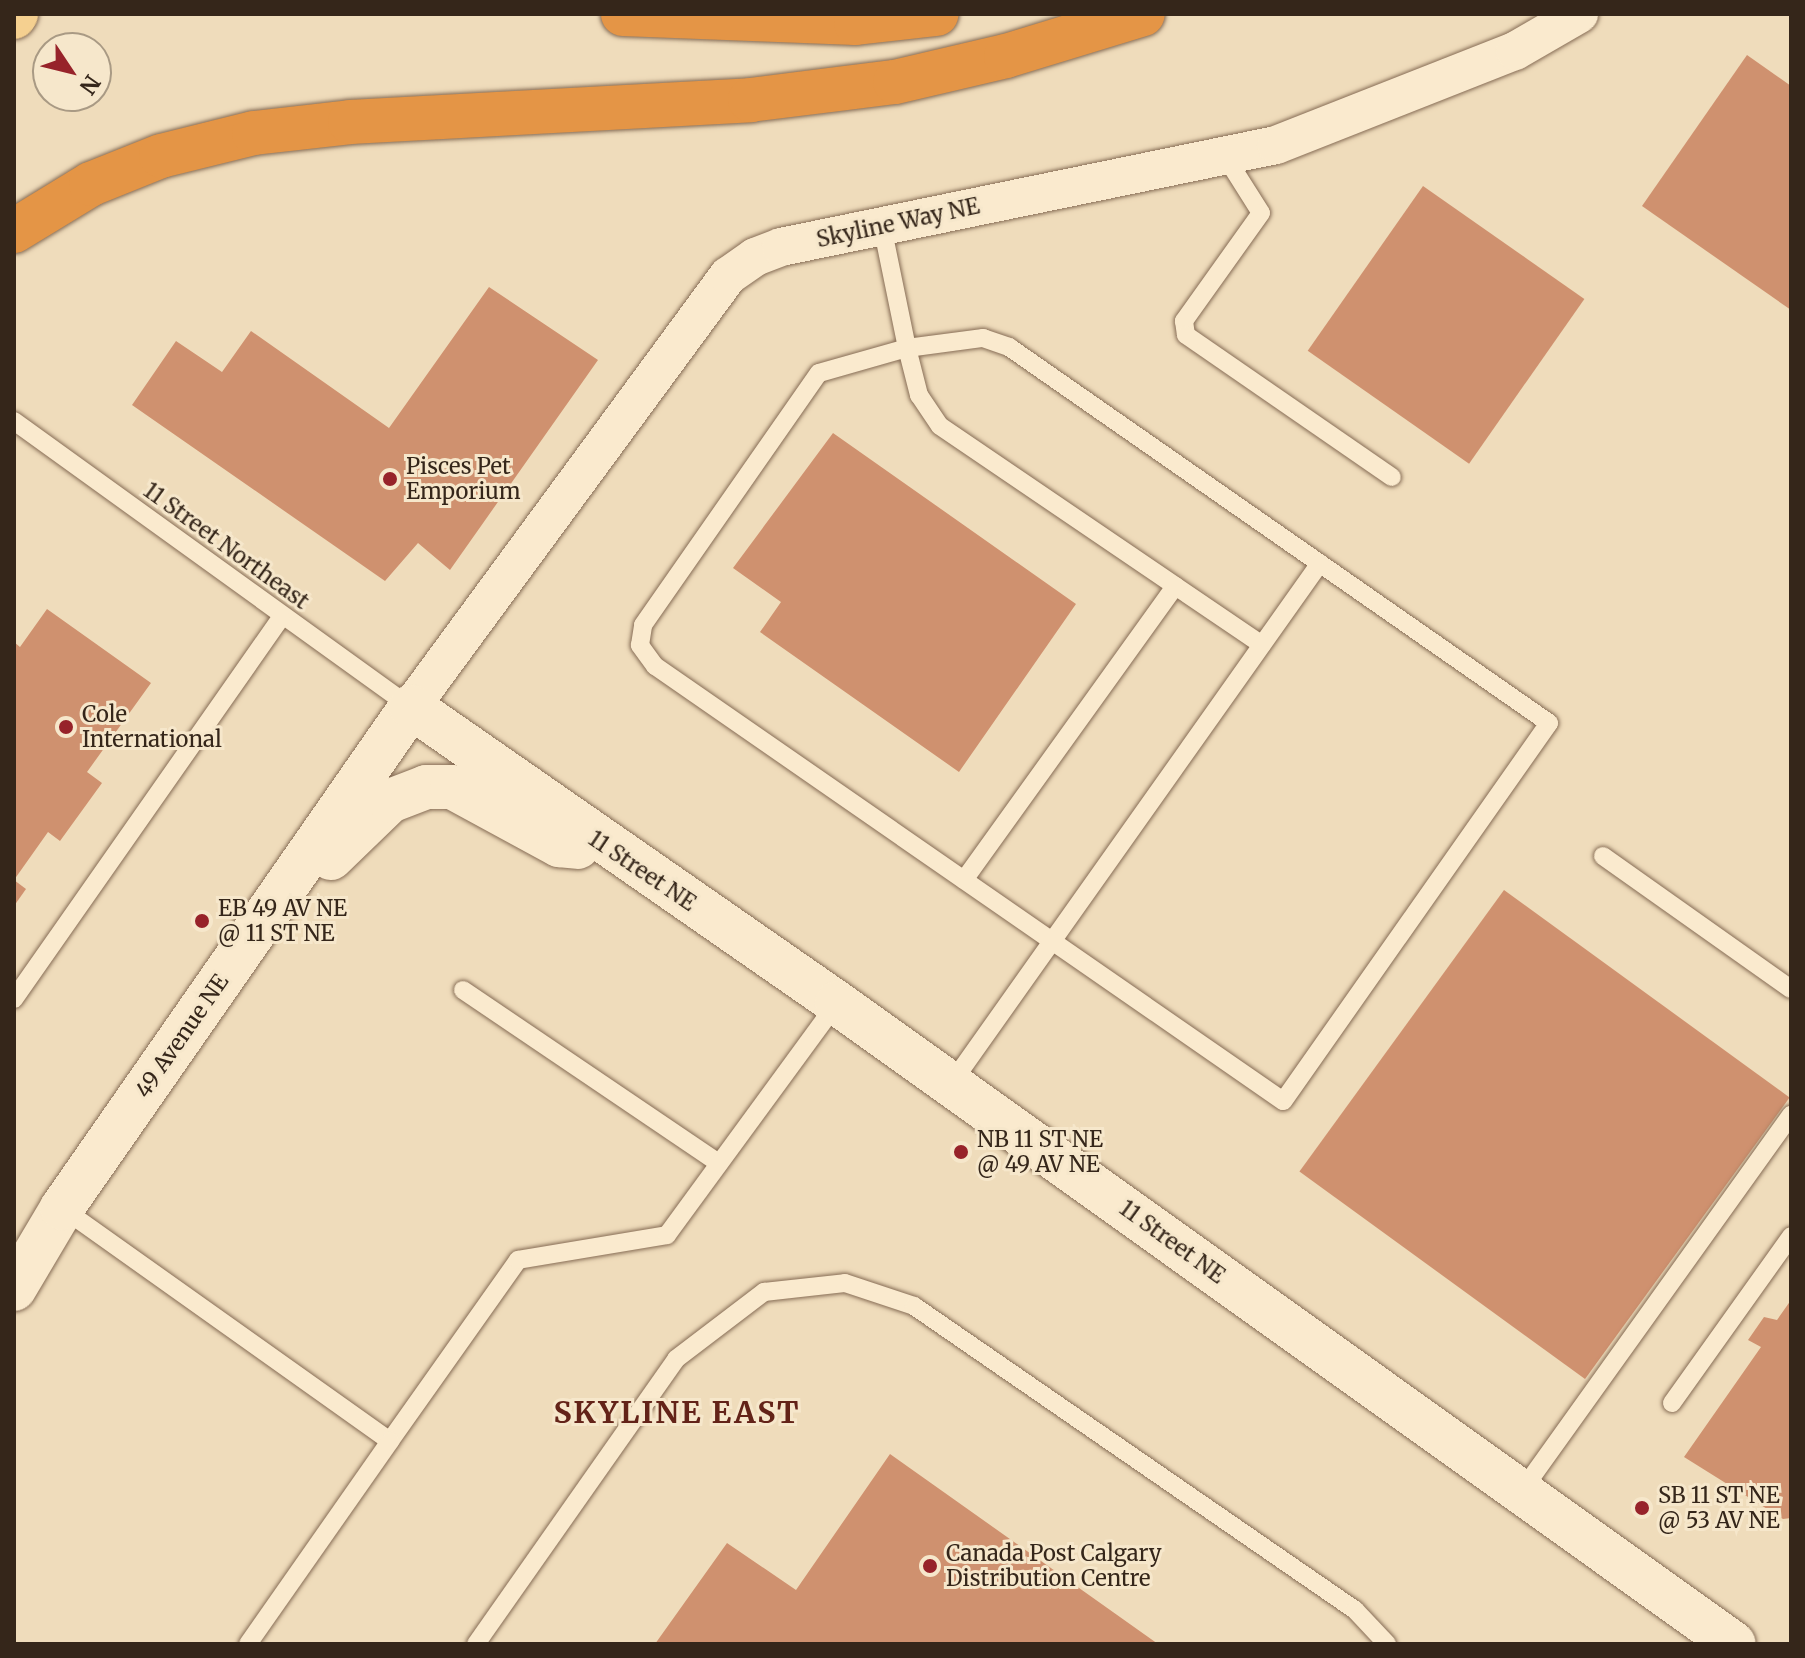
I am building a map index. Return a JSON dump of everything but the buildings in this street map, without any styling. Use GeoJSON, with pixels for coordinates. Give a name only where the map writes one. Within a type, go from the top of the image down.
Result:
{"type":"FeatureCollection","features":[{"type":"Feature","properties":{"kind":"highway"},"geometry":{"type":"LineString","coordinates":[[623,14],[856,23],[936,14]]}},
{"type":"Feature","properties":{"kind":"highway"},"geometry":{"type":"LineString","coordinates":[[14,231],[91,184],[161,156],[254,133],[350,122],[750,100],[895,82],[1006,56],[1143,14]]}},
{"type":"Feature","properties":{"kind":"street","name":"Skyline Way NE"},"geometry":{"type":"LineString","coordinates":[[411,707],[728,276],[781,247],[1225,156],[1346,121],[1515,51],[1579,14]]}},
{"type":"Feature","properties":{"kind":"street","name":"11 Street NE"},"geometry":{"type":"LineString","coordinates":[[411,707],[611,850],[837,1003],[1734,1644]]}},
{"type":"Feature","properties":{"kind":"street","name":"49 Avenue NE"},"geometry":{"type":"LineString","coordinates":[[14,1289],[62,1208],[411,707]]}},
{"type":"Feature","properties":{"kind":"street"},"geometry":{"type":"LineString","coordinates":[[250,938],[390,801],[426,787],[452,787],[559,845],[611,850]]}},
{"type":"Feature","properties":{"kind":"lane"},"geometry":{"type":"LineString","coordinates":[[1225,156],[1261,213],[1184,321],[1186,335],[1392,477]]}},
{"type":"Feature","properties":{"kind":"lane"},"geometry":{"type":"LineString","coordinates":[[882,226],[919,395],[940,426],[1262,645]]}},
{"type":"Feature","properties":{"kind":"lane"},"geometry":{"type":"LineString","coordinates":[[983,338],[1009,347],[1549,723],[1283,1101],[655,666],[640,645],[643,625],[819,373],[907,348],[983,338]]}},
{"type":"Feature","properties":{"kind":"lane","name":"11 Street Northeast"},"geometry":{"type":"LineString","coordinates":[[14,421],[281,618],[411,707]]}},
{"type":"Feature","properties":{"kind":"lane"},"geometry":{"type":"LineString","coordinates":[[951,1084],[1320,563]]}},
{"type":"Feature","properties":{"kind":"lane"},"geometry":{"type":"LineString","coordinates":[[964,880],[1175,586]]}},
{"type":"Feature","properties":{"kind":"lane"},"geometry":{"type":"LineString","coordinates":[[14,999],[281,618]]}},
{"type":"Feature","properties":{"kind":"lane"},"geometry":{"type":"LineString","coordinates":[[1603,856],[1791,989]]}},
{"type":"Feature","properties":{"kind":"lane"},"geometry":{"type":"LineString","coordinates":[[463,990],[719,1163]]}},
{"type":"Feature","properties":{"kind":"lane"},"geometry":{"type":"LineString","coordinates":[[248,1644],[518,1260],[667,1235],[837,1003]]}},
{"type":"Feature","properties":{"kind":"lane"},"geometry":{"type":"LineString","coordinates":[[1521,1492],[1791,1115]]}},
{"type":"Feature","properties":{"kind":"lane"},"geometry":{"type":"LineString","coordinates":[[62,1208],[390,1441]]}},
{"type":"Feature","properties":{"kind":"lane"},"geometry":{"type":"LineString","coordinates":[[1672,1403],[1791,1236]]}},
{"type":"Feature","properties":{"kind":"lane"},"geometry":{"type":"LineString","coordinates":[[476,1644],[676,1359],[764,1292],[845,1283],[914,1306],[1355,1610],[1387,1644]]}},
{"type":"Feature","properties":{"kind":"place","name":"Pisces Pet Emporium"},"geometry":{"type":"Point","coordinates":[390,479]}},
{"type":"Feature","properties":{"kind":"place","name":"Cole International"},"geometry":{"type":"Point","coordinates":[66,727]}},
{"type":"Feature","properties":{"kind":"place","name":"EB 49 AV NE @ 11 ST NE"},"geometry":{"type":"Point","coordinates":[202,921]}},
{"type":"Feature","properties":{"kind":"place","name":"NB 11 ST NE @ 49 AV NE"},"geometry":{"type":"Point","coordinates":[961,1152]}},
{"type":"Feature","properties":{"kind":"place","name":"SB 11 ST NE @ 53 AV NE"},"geometry":{"type":"Point","coordinates":[1642,1508]}},
{"type":"Feature","properties":{"kind":"place","name":"Canada Post Calgary Distribution Centre"},"geometry":{"type":"Point","coordinates":[930,1566]}},
{"type":"Feature","properties":{"kind":"district","name":"SKYLINE EAST"},"geometry":{"type":"Point","coordinates":[677,1412]}}]}
